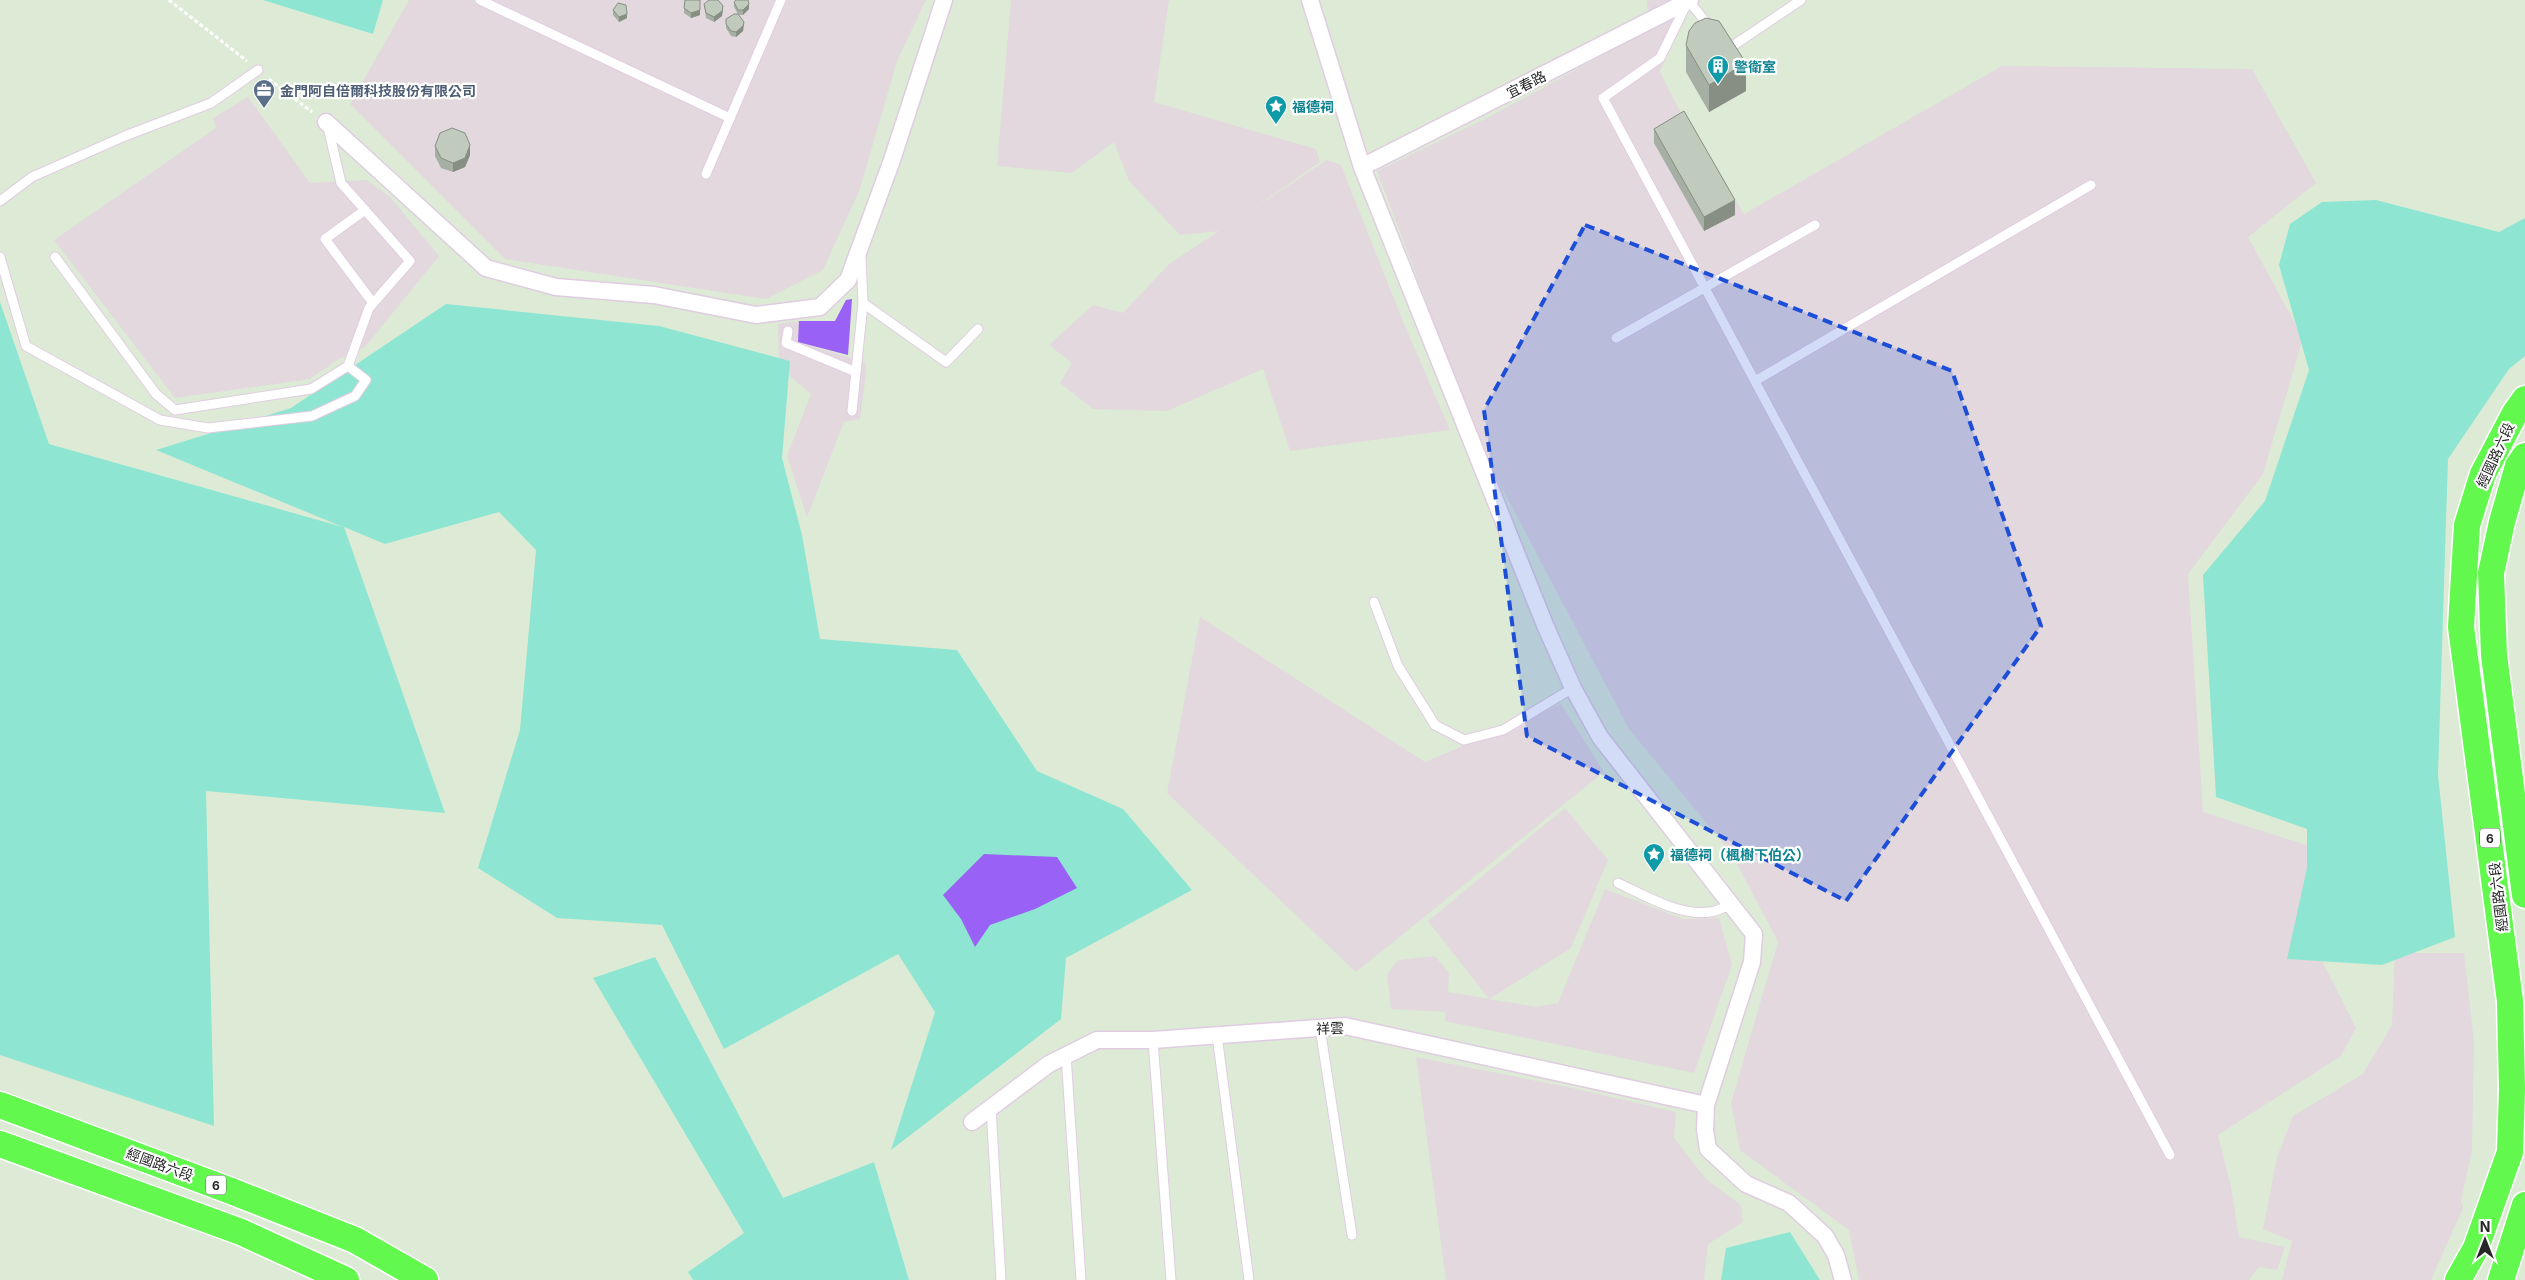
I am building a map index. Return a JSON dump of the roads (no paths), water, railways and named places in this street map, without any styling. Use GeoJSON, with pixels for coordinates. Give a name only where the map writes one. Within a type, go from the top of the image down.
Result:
{"type":"FeatureCollection","features":[{"type":"Feature","properties":{"kind":"main road","name":"經國路六段"},"geometry":{"type":"LineString","coordinates":[[2458,1280],[2476,1248],[2510,1152],[2512,1089],[2509,991],[2461,627],[2467,525],[2483,474],[2515,413],[2525,399]]}},
{"type":"Feature","properties":{"kind":"main road","name":"經國路六段"},"geometry":{"type":"LineString","coordinates":[[2525,456],[2515,476],[2490,572],[2494,655],[2525,895]]}},
{"type":"Feature","properties":{"kind":"main road","name":"經國路六段"},"geometry":{"type":"LineString","coordinates":[[0,1105],[232,1191],[354,1240],[425,1280]]}},
{"type":"Feature","properties":{"kind":"main road"},"geometry":{"type":"LineString","coordinates":[[0,1144],[241,1232],[346,1280]]}},
{"type":"Feature","properties":{"kind":"main road"},"geometry":{"type":"LineString","coordinates":[[2501,1280],[2525,1205]]}},
{"type":"Feature","properties":{"kind":"street"},"geometry":{"type":"LineString","coordinates":[[326,122],[486,268],[556,287],[654,295],[756,315],[820,307],[848,280],[892,160],[944,0]]}},
{"type":"Feature","properties":{"kind":"street"},"geometry":{"type":"LineString","coordinates":[[1310,0],[1362,167],[1544,625],[1573,688],[1600,737],[1754,934],[1752,962],[1706,1105],[1705,1130],[1708,1149],[1746,1184],[1789,1203],[1825,1236],[1836,1255],[1843,1280]]}},
{"type":"Feature","properties":{"kind":"street","name":"宜春路"},"geometry":{"type":"LineString","coordinates":[[1362,167],[1689,0]]}},
{"type":"Feature","properties":{"kind":"street","name":"祥雲"},"geometry":{"type":"LineString","coordinates":[[972,1122],[1049,1064],[1097,1040],[1153,1040],[1345,1026],[1706,1105]]}},
{"type":"Feature","properties":{"kind":"lane"},"geometry":{"type":"LineString","coordinates":[[480,0],[730,118]]}},
{"type":"Feature","properties":{"kind":"lane"},"geometry":{"type":"LineString","coordinates":[[706,174],[781,0]]}},
{"type":"Feature","properties":{"kind":"lane"},"geometry":{"type":"LineString","coordinates":[[1801,0],[1728,49],[1689,0],[1660,58],[1603,98],[2170,1155]]}},
{"type":"Feature","properties":{"kind":"lane"},"geometry":{"type":"LineString","coordinates":[[0,201],[32,177],[125,136],[211,103],[258,70]]}},
{"type":"Feature","properties":{"kind":"lane"},"geometry":{"type":"LineString","coordinates":[[55,257],[156,394],[175,410],[311,389],[348,366],[369,308],[410,262],[341,184],[326,122]]}},
{"type":"Feature","properties":{"kind":"lane"},"geometry":{"type":"LineString","coordinates":[[1755,381],[2091,185]]}},
{"type":"Feature","properties":{"kind":"lane"},"geometry":{"type":"LineString","coordinates":[[365,210],[325,239],[374,303]]}},
{"type":"Feature","properties":{"kind":"lane"},"geometry":{"type":"LineString","coordinates":[[1616,338],[1815,225]]}},
{"type":"Feature","properties":{"kind":"lane"},"geometry":{"type":"LineString","coordinates":[[852,411],[863,303],[860,247]]}},
{"type":"Feature","properties":{"kind":"lane"},"geometry":{"type":"LineString","coordinates":[[0,257],[26,346],[160,420],[208,428],[312,416],[355,396],[366,380],[348,366]]}},
{"type":"Feature","properties":{"kind":"lane"},"geometry":{"type":"LineString","coordinates":[[863,303],[946,362],[978,329]]}},
{"type":"Feature","properties":{"kind":"lane"},"geometry":{"type":"LineString","coordinates":[[788,331],[786,343],[856,372]]}},
{"type":"Feature","properties":{"kind":"lane"},"geometry":{"type":"LineString","coordinates":[[1374,602],[1398,666],[1435,725],[1464,740],[1503,730],[1573,688]]}},
{"type":"Feature","properties":{"kind":"lane"},"geometry":{"type":"LineString","coordinates":[[1618,883],[1664,904],[1696,913],[1712,912],[1732,904]]}},
{"type":"Feature","properties":{"kind":"lane"},"geometry":{"type":"LineString","coordinates":[[1320,1028],[1352,1235]]}},
{"type":"Feature","properties":{"kind":"lane"},"geometry":{"type":"LineString","coordinates":[[1217,1036],[1249,1280]]}},
{"type":"Feature","properties":{"kind":"lane"},"geometry":{"type":"LineString","coordinates":[[1153,1040],[1171,1280]]}},
{"type":"Feature","properties":{"kind":"lane"},"geometry":{"type":"LineString","coordinates":[[1066,1056],[1081,1280]]}},
{"type":"Feature","properties":{"kind":"lane"},"geometry":{"type":"LineString","coordinates":[[991,1108],[1001,1280]]}},
{"type":"Feature","properties":{"kind":"place","name":"警衛室"},"geometry":{"type":"Point","coordinates":[1718,85]}},
{"type":"Feature","properties":{"kind":"place","name":"金門阿自倍爾科技股份有限公司"},"geometry":{"type":"Point","coordinates":[264,109]}},
{"type":"Feature","properties":{"kind":"place","name":"福德祠"},"geometry":{"type":"Point","coordinates":[1276,125]}},
{"type":"Feature","properties":{"kind":"place","name":"福德祠（楓樹下伯公）"},"geometry":{"type":"Point","coordinates":[1654,873]}}]}
